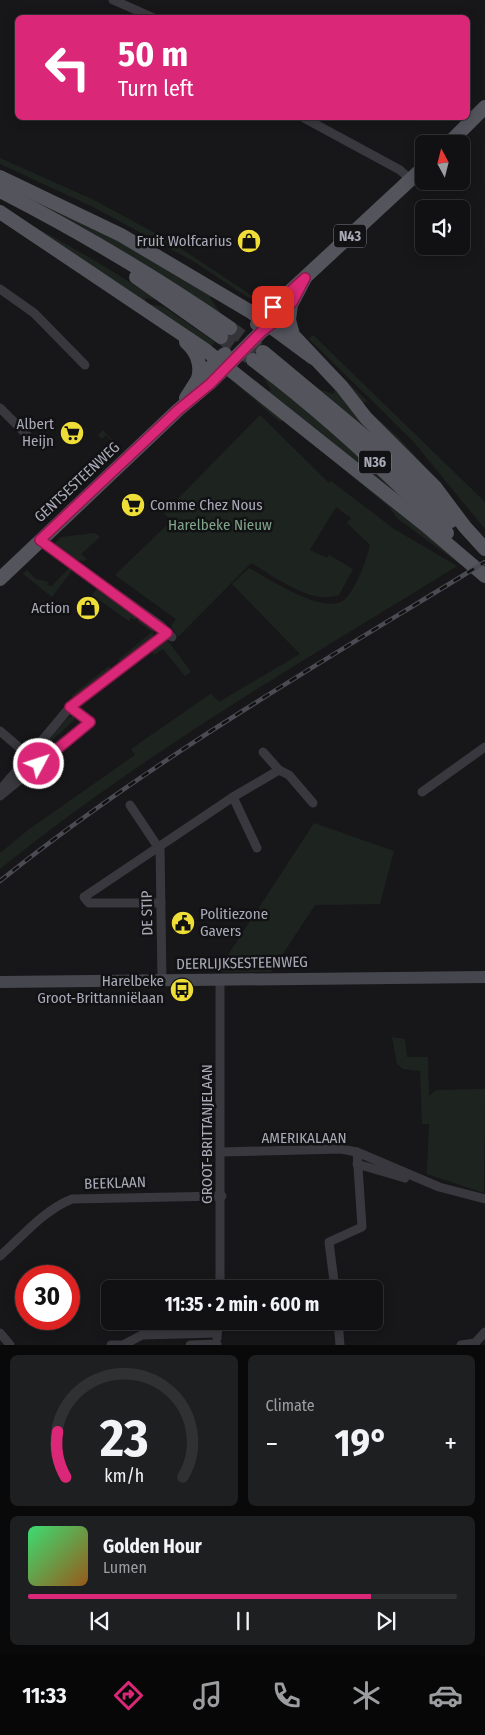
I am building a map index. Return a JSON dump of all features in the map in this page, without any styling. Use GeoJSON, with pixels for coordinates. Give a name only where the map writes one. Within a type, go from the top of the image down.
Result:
{"type":"FeatureCollection","features":[{"type":"Feature","properties":{"kind":"main road"},"geometry":{"type":"LineString","coordinates":[[457,135],[485,108]]}},
{"type":"Feature","properties":{"kind":"main road","name":"GENTSESTEENWEG"},"geometry":{"type":"LineString","coordinates":[[178,410],[198,379],[222,364],[266,322],[305,278],[415,176]]}},
{"type":"Feature","properties":{"kind":"main road"},"geometry":{"type":"LineString","coordinates":[[0,177],[121,236],[266,322],[313,358]]}},
{"type":"Feature","properties":{"kind":"main road"},"geometry":{"type":"LineString","coordinates":[[0,192],[60,222],[128,261],[225,333],[128,271],[55,229],[0,202]]}},
{"type":"Feature","properties":{"kind":"main road"},"geometry":{"type":"LineString","coordinates":[[0,212],[222,364],[424,524],[485,576]]}},
{"type":"Feature","properties":{"kind":"main road","name":"GENTSESTEENWEG"},"geometry":{"type":"LineString","coordinates":[[266,322],[293,301],[305,278]]}},
{"type":"Feature","properties":{"kind":"main road"},"geometry":{"type":"LineString","coordinates":[[293,301],[289,315],[290,328],[293,335],[313,358],[342,386],[366,418],[435,487],[465,527],[485,549]]}},
{"type":"Feature","properties":{"kind":"main road"},"geometry":{"type":"LineString","coordinates":[[177,333],[197,355],[200,369],[198,379]]}},
{"type":"Feature","properties":{"kind":"main road","name":"N36"},"geometry":{"type":"LineString","coordinates":[[485,558],[424,492],[370,441],[258,356],[282,382],[362,449],[431,516],[485,576]]}},
{"type":"Feature","properties":{"kind":"main road","name":"GENTSESTEENWEG"},"geometry":{"type":"LineString","coordinates":[[0,579],[178,410],[210,384],[222,364]]}},
{"type":"Feature","properties":{"kind":"main road","name":"DEERLIJKSESTEENWEG"},"geometry":{"type":"LineString","coordinates":[[0,982],[485,977]]}},
{"type":"Feature","properties":{"kind":"street"},"geometry":{"type":"LineString","coordinates":[[113,0],[147,15]]}},
{"type":"Feature","properties":{"kind":"street"},"geometry":{"type":"LineString","coordinates":[[308,120],[400,170],[411,180]]}},
{"type":"Feature","properties":{"kind":"street"},"geometry":{"type":"LineString","coordinates":[[0,289],[34,313],[85,365]]}},
{"type":"Feature","properties":{"kind":"street"},"geometry":{"type":"LineString","coordinates":[[0,408],[27,435]]}},
{"type":"Feature","properties":{"kind":"street"},"geometry":{"type":"LineString","coordinates":[[0,790],[70,707],[169,635],[40,540]]}},
{"type":"Feature","properties":{"kind":"street"},"geometry":{"type":"LineString","coordinates":[[0,796],[90,722],[70,707]]}},
{"type":"Feature","properties":{"kind":"street"},"geometry":{"type":"LineString","coordinates":[[0,730],[39,764]]}},
{"type":"Feature","properties":{"kind":"street"},"geometry":{"type":"LineString","coordinates":[[422,792],[485,747]]}},
{"type":"Feature","properties":{"kind":"street"},"geometry":{"type":"LineString","coordinates":[[263,752],[279,770],[289,775],[313,803]]}},
{"type":"Feature","properties":{"kind":"street"},"geometry":{"type":"LineString","coordinates":[[161,903],[89,903],[84,896],[233,797],[279,770]]}},
{"type":"Feature","properties":{"kind":"street"},"geometry":{"type":"LineString","coordinates":[[233,797],[256,848]]}},
{"type":"Feature","properties":{"kind":"street"},"geometry":{"type":"LineString","coordinates":[[130,805],[159,847]]}},
{"type":"Feature","properties":{"kind":"street","name":"DE STIP"},"geometry":{"type":"LineString","coordinates":[[159,847],[162,980]]}},
{"type":"Feature","properties":{"kind":"street","name":"GROOT-BRITTANJELAAN"},"geometry":{"type":"LineString","coordinates":[[220,980],[222,1196],[220,1280]]}},
{"type":"Feature","properties":{"kind":"street","name":"AMERIKALAAN"},"geometry":{"type":"LineString","coordinates":[[221,1152],[341,1150],[357,1152],[439,1187]]}},
{"type":"Feature","properties":{"kind":"street"},"geometry":{"type":"LineString","coordinates":[[334,1280],[329,1242],[362,1227],[357,1152]]}},
{"type":"Feature","properties":{"kind":"street","name":"AMERIKALAAN"},"geometry":{"type":"LineString","coordinates":[[358,1164],[485,1200]]}},
{"type":"Feature","properties":{"kind":"street","name":"BEEKLAAN"},"geometry":{"type":"LineString","coordinates":[[0,1256],[53,1209],[72,1199],[222,1196]]}},
{"type":"Feature","properties":{"kind":"street"},"geometry":{"type":"LineString","coordinates":[[190,1345],[217,1344],[217,1330]]}},
{"type":"Feature","properties":{"kind":"street"},"geometry":{"type":"LineString","coordinates":[[339,1330],[340,1345]]}},
{"type":"Feature","properties":{"kind":"street"},"geometry":{"type":"LineString","coordinates":[[461,1345],[475,1343],[485,1332]]}},
{"type":"Feature","properties":{"kind":"street"},"geometry":{"type":"LineString","coordinates":[[0,1333],[10,1345]]}},
{"type":"Feature","properties":{"kind":"street"},"geometry":{"type":"LineString","coordinates":[[111,1345],[127,1345],[142,1335],[217,1333]]}},
{"type":"Feature","properties":{"kind":"green space"},"geometry":{"type":"Polygon","coordinates":[[[0,158],[94,200],[168,240],[254,297],[260,299],[272,292],[263,300],[249,298],[193,261],[93,207],[0,164],[0,158]]]}},
{"type":"Feature","properties":{"kind":"green space"},"geometry":{"type":"Polygon","coordinates":[[[0,185],[124,242],[214,295],[210,298],[222,315],[0,185]]]}},
{"type":"Feature","properties":{"kind":"green space"},"geometry":{"type":"Polygon","coordinates":[[[23,220],[159,300],[146,298],[145,303],[164,307],[215,342],[209,349],[23,220]]]}},
{"type":"Feature","properties":{"kind":"green space"},"geometry":{"type":"Polygon","coordinates":[[[313,335],[485,502],[485,529],[413,441],[309,339],[313,335]]]}},
{"type":"Feature","properties":{"kind":"green space"},"geometry":{"type":"Polygon","coordinates":[[[308,343],[370,404],[365,401],[363,406],[399,438],[431,474],[362,406],[308,343]]]}},
{"type":"Feature","properties":{"kind":"green space"},"geometry":{"type":"Polygon","coordinates":[[[262,374],[282,389],[407,499],[404,503],[266,393],[271,390],[262,374]]]}},
{"type":"Feature","properties":{"kind":"green space"},"geometry":{"type":"Polygon","coordinates":[[[239,382],[465,563],[461,565],[398,519],[390,508],[285,420],[280,422],[236,384],[239,382]]]}},
{"type":"Feature","properties":{"kind":"green space"},"geometry":{"type":"Polygon","coordinates":[[[316,388],[333,394],[335,389],[399,457],[316,388]]]}},
{"type":"Feature","properties":{"kind":"green space","name":"Harelbeke Nieuw"},"geometry":{"type":"Polygon","coordinates":[[[260,415],[329,483],[331,481],[394,529],[457,566],[166,748],[54,827],[0,869],[0,853],[28,830],[135,755],[131,749],[209,695],[211,694],[219,702],[300,654],[232,584],[249,568],[307,599],[331,604],[341,602],[351,593],[363,568],[370,545],[347,523],[351,518],[336,507],[310,550],[327,558],[329,555],[353,569],[339,595],[328,597],[305,593],[251,563],[178,637],[171,626],[176,619],[115,575],[171,521],[164,513],[260,415]]]}},
{"type":"Feature","properties":{"kind":"green space"},"geometry":{"type":"Polygon","coordinates":[[[103,430],[119,447],[96,469],[94,467],[113,450],[108,445],[112,441],[106,435],[102,439],[98,435],[103,430]]]}},
{"type":"Feature","properties":{"kind":"green space"},"geometry":{"type":"Polygon","coordinates":[[[95,533],[100,537],[81,554],[87,559],[84,561],[76,560],[56,546],[55,543],[61,537],[95,533]]]}},
{"type":"Feature","properties":{"kind":"green space"},"geometry":{"type":"Polygon","coordinates":[[[70,567],[73,569],[52,597],[23,574],[27,570],[36,579],[48,582],[47,585],[52,586],[70,567]]]}},
{"type":"Feature","properties":{"kind":"green space"},"geometry":{"type":"Polygon","coordinates":[[[98,587],[138,615],[135,620],[131,618],[129,621],[92,595],[98,587]]]}},
{"type":"Feature","properties":{"kind":"green space"},"geometry":{"type":"Polygon","coordinates":[[[140,616],[154,626],[153,638],[121,663],[118,660],[152,632],[137,621],[140,616]]]}},
{"type":"Feature","properties":{"kind":"green space"},"geometry":{"type":"Polygon","coordinates":[[[168,641],[191,672],[185,676],[163,649],[154,655],[151,650],[160,643],[168,641]]]}},
{"type":"Feature","properties":{"kind":"green space"},"geometry":{"type":"Polygon","coordinates":[[[109,666],[112,670],[75,699],[71,696],[109,666]]]}},
{"type":"Feature","properties":{"kind":"green space"},"geometry":{"type":"Polygon","coordinates":[[[74,716],[74,720],[44,748],[47,752],[45,754],[38,749],[69,717],[74,716]]]}},
{"type":"Feature","properties":{"kind":"green space"},"geometry":{"type":"Polygon","coordinates":[[[314,823],[394,851],[380,904],[315,905],[271,972],[217,972],[314,823]]]}},
{"type":"Feature","properties":{"kind":"green space"},"geometry":{"type":"Polygon","coordinates":[[[392,1037],[405,1039],[407,1057],[428,1057],[429,1096],[436,1090],[485,1089],[484,1193],[427,1174],[429,1124],[422,1124],[420,1071],[403,1069],[397,1064],[392,1037]]]}},
{"type":"Feature","properties":{"kind":"tunnel"},"geometry":{"type":"LineString","coordinates":[[230,328],[263,352]]}},
{"type":"Feature","properties":{"kind":"tunnel"},"geometry":{"type":"LineString","coordinates":[[221,337],[253,360]]}},
{"type":"Feature","properties":{"kind":"railway"},"geometry":{"type":"LineString","coordinates":[[0,881],[116,794],[299,675],[485,562]]}},
{"type":"Feature","properties":{"kind":"place","name":"Fruit Wolfcarius"},"geometry":{"type":"Point","coordinates":[249,241]}},
{"type":"Feature","properties":{"kind":"place","name":"Albert Heijn"},"geometry":{"type":"Point","coordinates":[72,433]}},
{"type":"Feature","properties":{"kind":"place","name":"Comme Chez Nous"},"geometry":{"type":"Point","coordinates":[133,505]}},
{"type":"Feature","properties":{"kind":"place","name":"Action"},"geometry":{"type":"Point","coordinates":[88,608]}},
{"type":"Feature","properties":{"kind":"place","name":"Politiezone Gavers"},"geometry":{"type":"Point","coordinates":[183,923]}},
{"type":"Feature","properties":{"kind":"place","name":"Harelbeke Groot-Brittanniëlaan"},"geometry":{"type":"Point","coordinates":[182,990]}},
{"type":"Feature","properties":{"kind":"route"},"geometry":{"type":"LineString","coordinates":[[39,764],[90,722],[70,707],[167,633],[160,626],[40,540],[178,410],[210,384],[261,332],[278,319],[293,301],[305,278],[273,307]]}}]}
